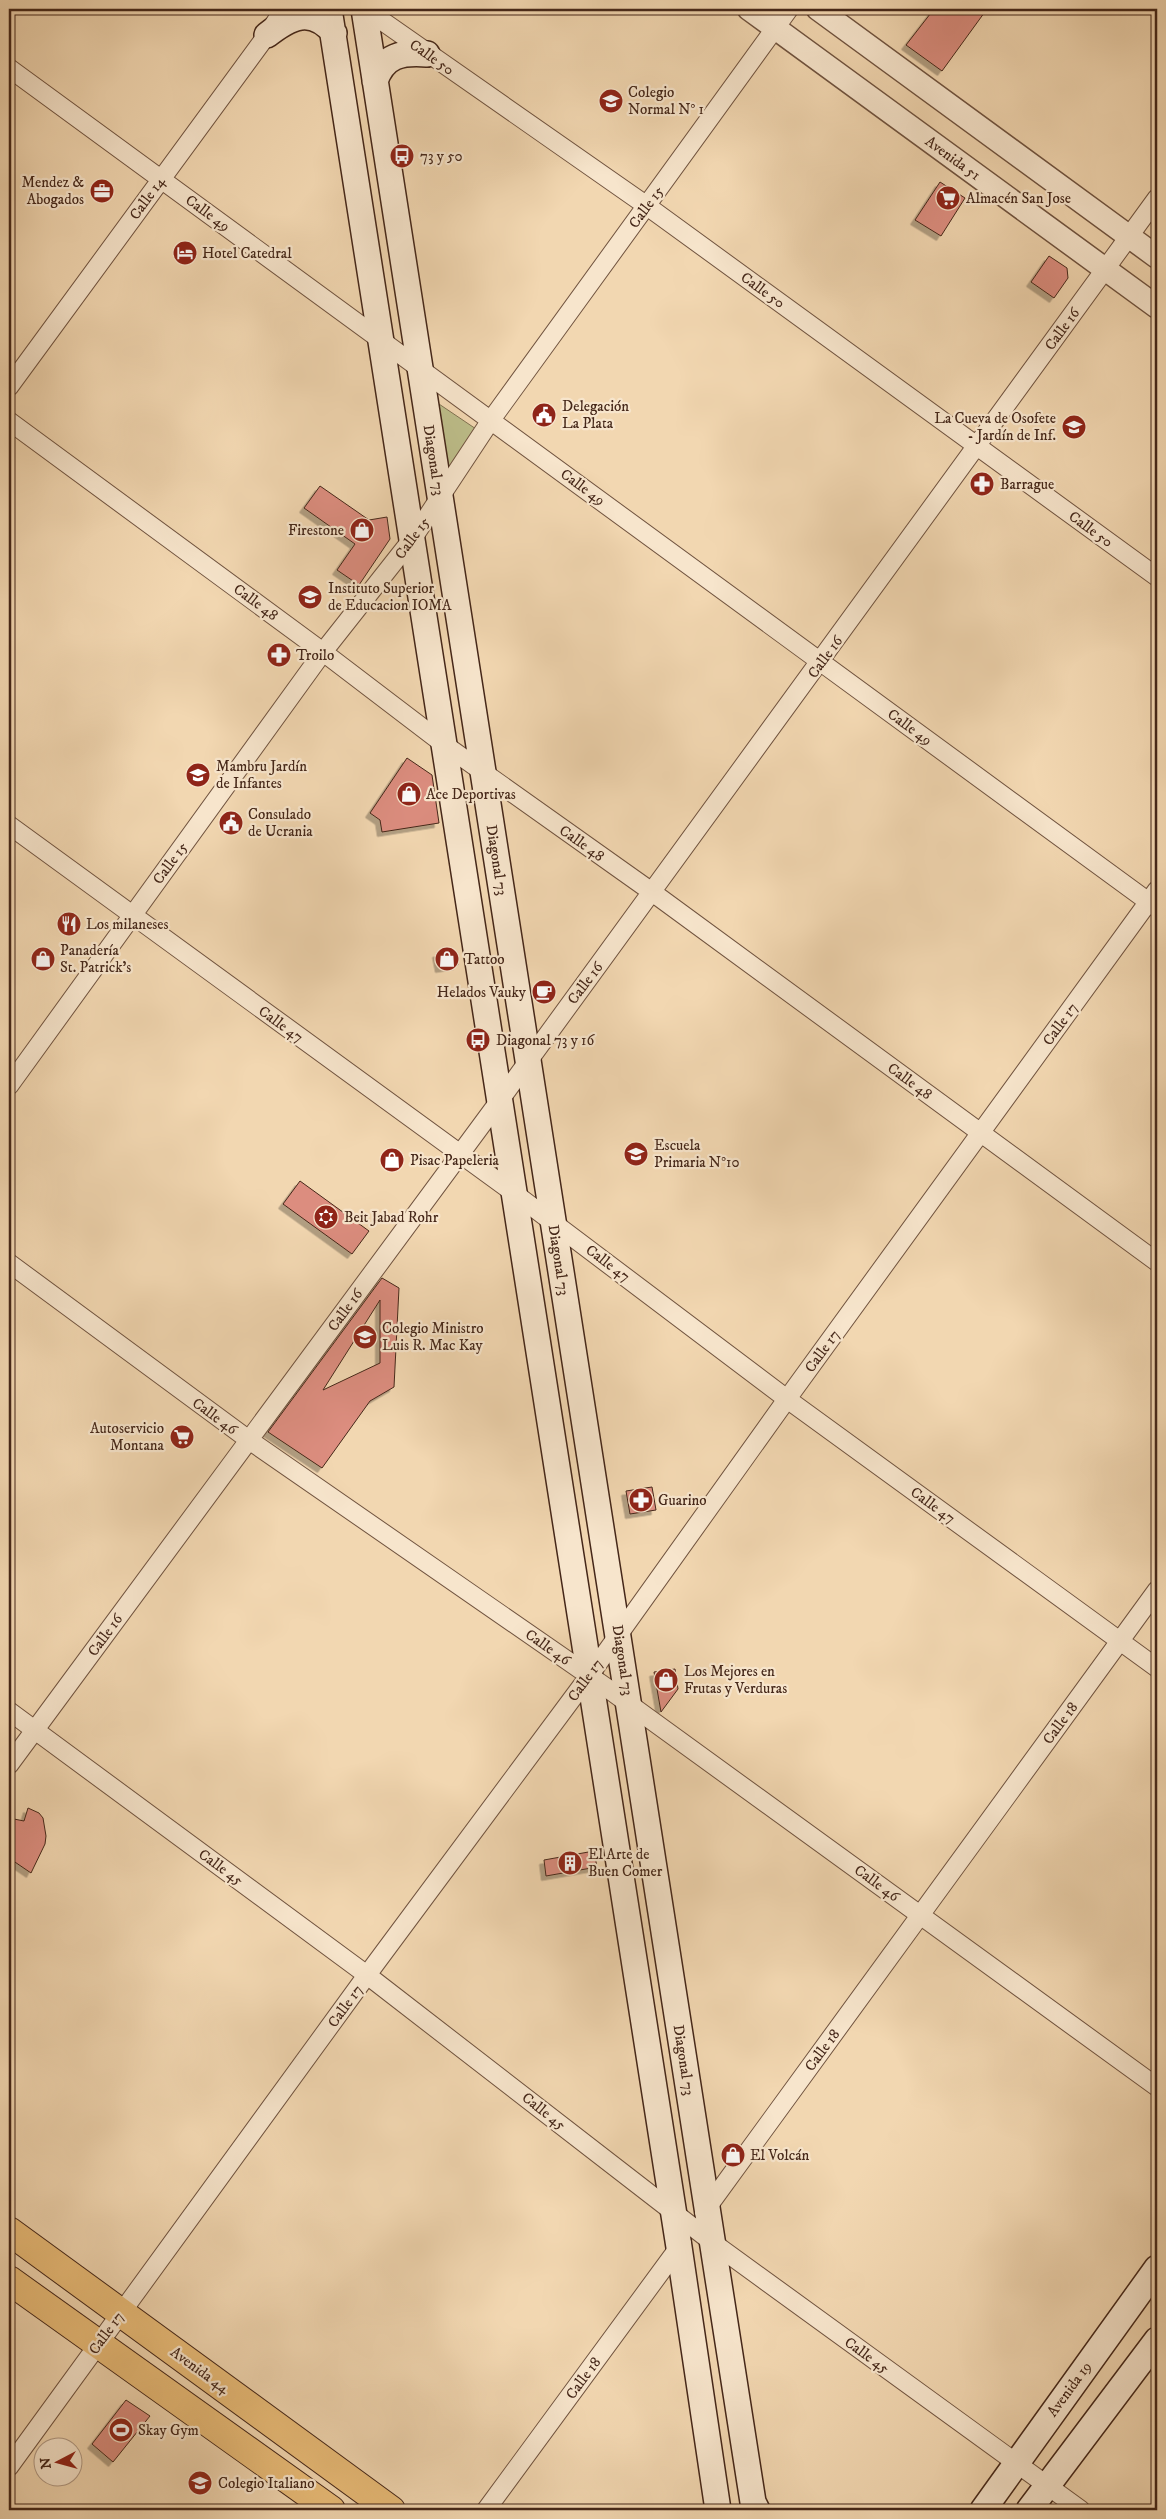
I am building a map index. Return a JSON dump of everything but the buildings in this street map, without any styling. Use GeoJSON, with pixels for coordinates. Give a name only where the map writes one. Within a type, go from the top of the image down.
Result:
{"type":"FeatureCollection","features":[{"type":"Feature","properties":{"kind":"main road"},"geometry":{"type":"LineString","coordinates":[[329,9],[679,2247],[718,2510]]}},
{"type":"Feature","properties":{"kind":"main road","name":"Diagonal 73"},"geometry":{"type":"LineString","coordinates":[[365,9],[553,1222],[619,1633],[704,2226],[753,2502],[757,2510]]}},
{"type":"Feature","properties":{"kind":"main road"},"geometry":{"type":"LineString","coordinates":[[267,35],[286,20],[300,17],[322,22],[334,33]]}},
{"type":"Feature","properties":{"kind":"main road"},"geometry":{"type":"LineString","coordinates":[[376,82],[379,71],[393,56],[403,53],[426,54]]}},
{"type":"Feature","properties":{"kind":"main road","name":"Avenida 44"},"geometry":{"type":"LineString","coordinates":[[9,2231],[391,2510]]}},
{"type":"Feature","properties":{"kind":"main road","name":"Avenida 19"},"geometry":{"type":"LineString","coordinates":[[983,2510],[1157,2268]]}},
{"type":"Feature","properties":{"kind":"main road"},"geometry":{"type":"LineString","coordinates":[[9,2280],[97,2345],[331,2510]]}},
{"type":"Feature","properties":{"kind":"main road"},"geometry":{"type":"LineString","coordinates":[[1030,2510],[1157,2340]]}},
{"type":"Feature","properties":{"kind":"street","name":"Calle 14"},"geometry":{"type":"LineString","coordinates":[[9,387],[267,35],[284,9]]}},
{"type":"Feature","properties":{"kind":"street","name":"Calle 50"},"geometry":{"type":"LineString","coordinates":[[365,9],[426,54],[646,206],[1157,577]]}},
{"type":"Feature","properties":{"kind":"street","name":"Avenida 51"},"geometry":{"type":"LineString","coordinates":[[749,9],[1157,307]]}},
{"type":"Feature","properties":{"kind":"street","name":"Calle 15"},"geometry":{"type":"LineString","coordinates":[[9,1086],[324,652],[413,538],[491,420],[789,9]]}},
{"type":"Feature","properties":{"kind":"street"},"geometry":{"type":"LineString","coordinates":[[818,9],[1157,257]]}},
{"type":"Feature","properties":{"kind":"street","name":"Calle 49"},"geometry":{"type":"LineString","coordinates":[[9,68],[162,178],[382,340],[421,371],[491,420],[821,662],[1154,900]]}},
{"type":"Feature","properties":{"kind":"street","name":"Calle 16"},"geometry":{"type":"LineString","coordinates":[[9,1765],[821,662],[1157,198]]}},
{"type":"Feature","properties":{"kind":"street","name":"Calle 48"},"geometry":{"type":"LineString","coordinates":[[9,421],[324,652],[445,745],[652,892],[1157,1262]]}},
{"type":"Feature","properties":{"kind":"street","name":"Calle 47"},"geometry":{"type":"LineString","coordinates":[[9,825],[514,1193],[787,1399],[1157,1668]]}},
{"type":"Feature","properties":{"kind":"street","name":"Calle 17"},"geometry":{"type":"LineString","coordinates":[[9,2467],[367,1975],[589,1676],[980,1132],[1154,900]]}},
{"type":"Feature","properties":{"kind":"street","name":"Calle 46"},"geometry":{"type":"LineString","coordinates":[[9,1263],[249,1440],[630,1705],[921,1914],[1157,2087]]}},
{"type":"Feature","properties":{"kind":"street","name":"Calle 18"},"geometry":{"type":"LineString","coordinates":[[486,2510],[679,2247],[704,2226],[921,1914],[1157,1590]]}},
{"type":"Feature","properties":{"kind":"street","name":"Calle 45"},"geometry":{"type":"LineString","coordinates":[[9,1711],[367,1975],[673,2210],[704,2226],[1015,2463],[1081,2510]]}},
{"type":"Feature","properties":{"kind":"green space"},"geometry":{"type":"Polygon","coordinates":[[[436,402],[479,431],[445,475],[436,402]]]}},
{"type":"Feature","properties":{"kind":"place","name":"Colegio Normal N° 1"},"geometry":{"type":"Point","coordinates":[611,101]}},
{"type":"Feature","properties":{"kind":"place","name":"73 y 50"},"geometry":{"type":"Point","coordinates":[402,156]}},
{"type":"Feature","properties":{"kind":"place","name":"Mendez & Abogados"},"geometry":{"type":"Point","coordinates":[102,191]}},
{"type":"Feature","properties":{"kind":"place","name":"Almacén San Jose"},"geometry":{"type":"Point","coordinates":[948,198]}},
{"type":"Feature","properties":{"kind":"place","name":"Hotel Catedral"},"geometry":{"type":"Point","coordinates":[185,253]}},
{"type":"Feature","properties":{"kind":"place","name":"Delegación La Plata"},"geometry":{"type":"Point","coordinates":[544,415]}},
{"type":"Feature","properties":{"kind":"place","name":"La Cueva de Osofete - Jardín de Inf."},"geometry":{"type":"Point","coordinates":[1074,427]}},
{"type":"Feature","properties":{"kind":"place","name":"Barrague"},"geometry":{"type":"Point","coordinates":[982,484]}},
{"type":"Feature","properties":{"kind":"place","name":"Firestone"},"geometry":{"type":"Point","coordinates":[362,530]}},
{"type":"Feature","properties":{"kind":"place","name":"Instituto Superior de Educacion IOMA"},"geometry":{"type":"Point","coordinates":[310,597]}},
{"type":"Feature","properties":{"kind":"place","name":"Troilo"},"geometry":{"type":"Point","coordinates":[279,655]}},
{"type":"Feature","properties":{"kind":"place","name":"Mambru Jardín de Infantes"},"geometry":{"type":"Point","coordinates":[198,775]}},
{"type":"Feature","properties":{"kind":"place","name":"Ace Deportivas"},"geometry":{"type":"Point","coordinates":[409,794]}},
{"type":"Feature","properties":{"kind":"place","name":"Consulado de Ucrania"},"geometry":{"type":"Point","coordinates":[231,823]}},
{"type":"Feature","properties":{"kind":"place","name":"Los milaneses"},"geometry":{"type":"Point","coordinates":[69,924]}},
{"type":"Feature","properties":{"kind":"place","name":"Panadería St. Patrick's"},"geometry":{"type":"Point","coordinates":[43,959]}},
{"type":"Feature","properties":{"kind":"place","name":"Tattoo"},"geometry":{"type":"Point","coordinates":[447,959]}},
{"type":"Feature","properties":{"kind":"place","name":"Helados Vauky"},"geometry":{"type":"Point","coordinates":[544,992]}},
{"type":"Feature","properties":{"kind":"place","name":"Diagonal 73 y 16"},"geometry":{"type":"Point","coordinates":[478,1040]}},
{"type":"Feature","properties":{"kind":"place","name":"Escuela Primaria N°10"},"geometry":{"type":"Point","coordinates":[636,1154]}},
{"type":"Feature","properties":{"kind":"place","name":"Pisac Papeleria"},"geometry":{"type":"Point","coordinates":[392,1160]}},
{"type":"Feature","properties":{"kind":"place","name":"Beit Jabad Rohr"},"geometry":{"type":"Point","coordinates":[326,1217]}},
{"type":"Feature","properties":{"kind":"place","name":"Colegio Ministro Luis R. Mac Kay"},"geometry":{"type":"Point","coordinates":[365,1337]}},
{"type":"Feature","properties":{"kind":"place","name":"Autoservicio Montana"},"geometry":{"type":"Point","coordinates":[182,1437]}},
{"type":"Feature","properties":{"kind":"place","name":"Guarino"},"geometry":{"type":"Point","coordinates":[641,1500]}},
{"type":"Feature","properties":{"kind":"place","name":"Los Mejores en Frutas y Verduras"},"geometry":{"type":"Point","coordinates":[666,1680]}},
{"type":"Feature","properties":{"kind":"place","name":"El Arte de Buen Comer"},"geometry":{"type":"Point","coordinates":[570,1863]}},
{"type":"Feature","properties":{"kind":"place","name":"El Volcán"},"geometry":{"type":"Point","coordinates":[733,2155]}},
{"type":"Feature","properties":{"kind":"place","name":"Skay Gym"},"geometry":{"type":"Point","coordinates":[121,2430]}},
{"type":"Feature","properties":{"kind":"place","name":"Colegio Italiano"},"geometry":{"type":"Point","coordinates":[200,2483]}}]}
